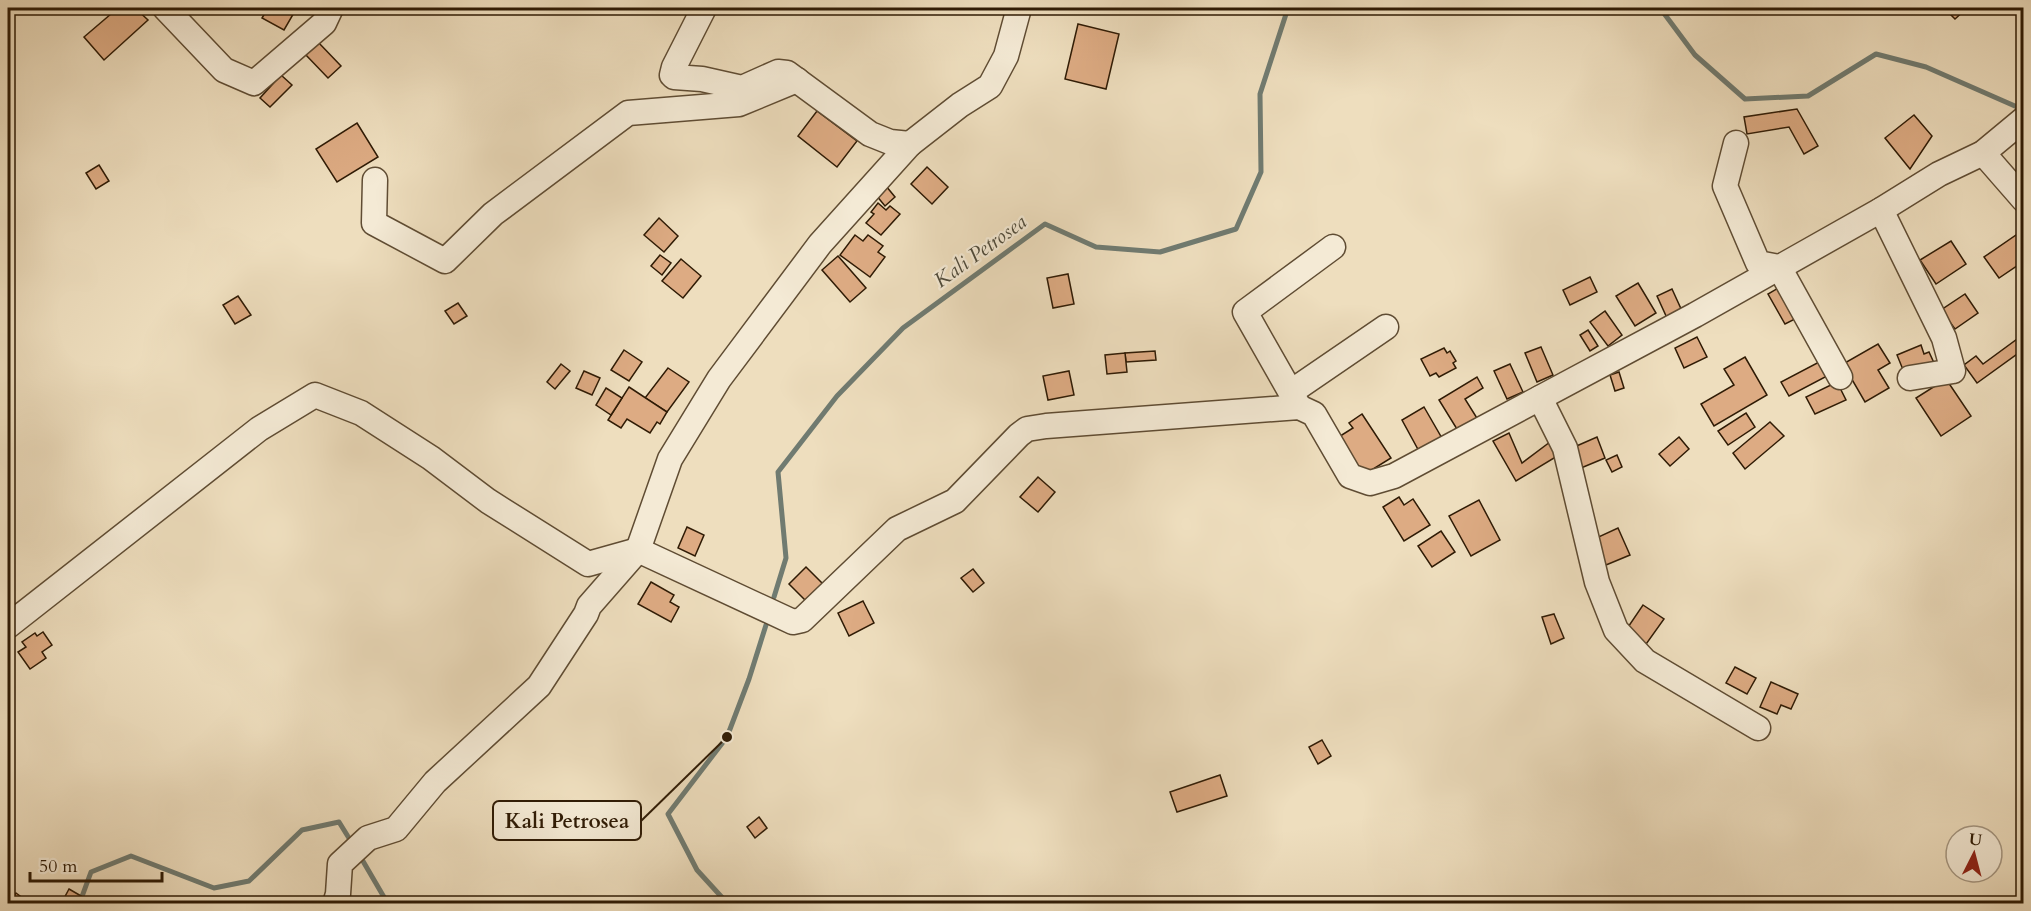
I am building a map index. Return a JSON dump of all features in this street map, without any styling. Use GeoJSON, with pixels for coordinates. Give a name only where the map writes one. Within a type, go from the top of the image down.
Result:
{"type":"FeatureCollection","features":[{"type":"Feature","properties":{"kind":"street"},"geometry":{"type":"LineString","coordinates":[[165,8],[224,70],[254,83],[324,23],[331,8]]}},
{"type":"Feature","properties":{"kind":"street"},"geometry":{"type":"LineString","coordinates":[[704,8],[674,67],[672,75],[674,77],[702,79],[742,88],[778,72],[787,73],[870,134],[890,142],[910,144]]}},
{"type":"Feature","properties":{"kind":"street"},"geometry":{"type":"LineString","coordinates":[[334,903],[338,894],[340,864],[368,838],[396,829],[435,782],[539,686],[589,606],[638,550],[670,459],[719,379],[820,244],[910,144],[960,105],[990,86],[1006,56],[1019,8]]}},
{"type":"Feature","properties":{"kind":"street"},"geometry":{"type":"LineString","coordinates":[[375,180],[374,223],[445,261],[493,214],[628,113],[739,104],[797,80]]}},
{"type":"Feature","properties":{"kind":"street"},"geometry":{"type":"LineString","coordinates":[[1333,247],[1245,312],[1295,399],[1314,414],[1350,476],[1370,483],[1394,476],[1695,315],[1881,210],[1939,174],[1983,153],[2024,119]]}},
{"type":"Feature","properties":{"kind":"street"},"geometry":{"type":"LineString","coordinates":[[1736,143],[1725,186],[1758,264],[1779,267]]}},
{"type":"Feature","properties":{"kind":"street"},"geometry":{"type":"LineString","coordinates":[[1983,153],[2024,200]]}},
{"type":"Feature","properties":{"kind":"street"},"geometry":{"type":"LineString","coordinates":[[1881,210],[1944,338],[1953,370],[1910,378]]}},
{"type":"Feature","properties":{"kind":"street"},"geometry":{"type":"LineString","coordinates":[[1779,267],[1840,377]]}},
{"type":"Feature","properties":{"kind":"street"},"geometry":{"type":"LineString","coordinates":[[8,626],[259,429],[315,395],[361,413],[431,458],[488,501],[588,564],[638,550],[788,621],[798,622],[897,529],[955,501],[1027,429],[1295,399],[1386,327]]}},
{"type":"Feature","properties":{"kind":"street"},"geometry":{"type":"LineString","coordinates":[[1540,398],[1565,448],[1597,582],[1616,630],[1645,661],[1758,728]]}},
{"type":"Feature","properties":{"kind":"building"},"geometry":{"type":"Polygon","coordinates":[[[118,8],[135,8],[148,20],[104,60],[84,37],[118,8]]]}},
{"type":"Feature","properties":{"kind":"building"},"geometry":{"type":"Polygon","coordinates":[[[268,8],[289,8],[295,11],[284,30],[262,18],[268,8]]]}},
{"type":"Feature","properties":{"kind":"building"},"geometry":{"type":"Polygon","coordinates":[[[1946,8],[1967,8],[1955,19],[1946,8]]]}},
{"type":"Feature","properties":{"kind":"building"},"geometry":{"type":"Polygon","coordinates":[[[1078,24],[1119,34],[1106,89],[1065,79],[1078,24]]]}},
{"type":"Feature","properties":{"kind":"building"},"geometry":{"type":"Polygon","coordinates":[[[318,42],[341,66],[328,78],[305,54],[318,42]]]}},
{"type":"Feature","properties":{"kind":"building"},"geometry":{"type":"Polygon","coordinates":[[[281,75],[292,85],[270,107],[260,98],[281,75]]]}},
{"type":"Feature","properties":{"kind":"building"},"geometry":{"type":"Polygon","coordinates":[[[1797,109],[1818,146],[1804,154],[1789,127],[1747,134],[1744,117],[1797,109]]]}},
{"type":"Feature","properties":{"kind":"building"},"geometry":{"type":"Polygon","coordinates":[[[817,111],[857,141],[837,167],[798,136],[817,111]]]}},
{"type":"Feature","properties":{"kind":"building"},"geometry":{"type":"Polygon","coordinates":[[[1914,115],[1932,136],[1910,169],[1885,138],[1914,115]]]}},
{"type":"Feature","properties":{"kind":"building"},"geometry":{"type":"Polygon","coordinates":[[[357,123],[378,157],[337,182],[316,149],[357,123]]]}},
{"type":"Feature","properties":{"kind":"building"},"geometry":{"type":"Polygon","coordinates":[[[99,165],[109,181],[96,189],[86,173],[99,165]]]}},
{"type":"Feature","properties":{"kind":"building"},"geometry":{"type":"Polygon","coordinates":[[[927,167],[948,187],[932,204],[911,184],[927,167]]]}},
{"type":"Feature","properties":{"kind":"building"},"geometry":{"type":"Polygon","coordinates":[[[886,186],[895,197],[885,206],[876,195],[886,186]]]}},
{"type":"Feature","properties":{"kind":"building"},"geometry":{"type":"Polygon","coordinates":[[[878,203],[886,210],[890,206],[900,214],[881,235],[866,223],[874,214],[871,212],[878,203]]]}},
{"type":"Feature","properties":{"kind":"building"},"geometry":{"type":"Polygon","coordinates":[[[659,218],[678,236],[664,252],[644,235],[659,218]]]}},
{"type":"Feature","properties":{"kind":"building"},"geometry":{"type":"Polygon","coordinates":[[[2019,233],[2024,239],[2024,261],[1999,278],[1984,257],[2019,233]]]}},
{"type":"Feature","properties":{"kind":"building"},"geometry":{"type":"Polygon","coordinates":[[[855,235],[863,241],[868,235],[883,246],[878,252],[885,257],[870,277],[840,255],[855,235]]]}},
{"type":"Feature","properties":{"kind":"building"},"geometry":{"type":"Polygon","coordinates":[[[1951,241],[1966,264],[1936,284],[1920,260],[1951,241]]]}},
{"type":"Feature","properties":{"kind":"building"},"geometry":{"type":"Polygon","coordinates":[[[660,255],[671,263],[662,275],[651,266],[660,255]]]}},
{"type":"Feature","properties":{"kind":"building"},"geometry":{"type":"Polygon","coordinates":[[[838,256],[866,288],[850,302],[822,270],[838,256]]]}},
{"type":"Feature","properties":{"kind":"building"},"geometry":{"type":"Polygon","coordinates":[[[681,259],[701,276],[683,298],[662,281],[681,259]]]}},
{"type":"Feature","properties":{"kind":"building"},"geometry":{"type":"Polygon","coordinates":[[[1068,274],[1074,304],[1053,308],[1047,278],[1068,274]]]}},
{"type":"Feature","properties":{"kind":"building"},"geometry":{"type":"Polygon","coordinates":[[[1590,277],[1597,292],[1570,305],[1563,290],[1590,277]]]}},
{"type":"Feature","properties":{"kind":"building"},"geometry":{"type":"Polygon","coordinates":[[[1638,283],[1656,313],[1635,326],[1616,296],[1638,283]]]}},
{"type":"Feature","properties":{"kind":"building"},"geometry":{"type":"Polygon","coordinates":[[[1780,287],[1797,318],[1785,324],[1768,294],[1780,287]]]}},
{"type":"Feature","properties":{"kind":"building"},"geometry":{"type":"Polygon","coordinates":[[[1672,289],[1682,311],[1667,318],[1657,296],[1672,289]]]}},
{"type":"Feature","properties":{"kind":"building"},"geometry":{"type":"Polygon","coordinates":[[[1965,294],[1978,313],[1955,329],[1941,310],[1965,294]]]}},
{"type":"Feature","properties":{"kind":"building"},"geometry":{"type":"Polygon","coordinates":[[[238,296],[251,315],[235,324],[223,305],[238,296]]]}},
{"type":"Feature","properties":{"kind":"building"},"geometry":{"type":"Polygon","coordinates":[[[458,303],[467,316],[454,324],[445,311],[458,303]]]}},
{"type":"Feature","properties":{"kind":"building"},"geometry":{"type":"Polygon","coordinates":[[[1605,311],[1622,335],[1608,346],[1590,322],[1605,311]]]}},
{"type":"Feature","properties":{"kind":"building"},"geometry":{"type":"Polygon","coordinates":[[[1588,330],[1598,346],[1590,351],[1580,335],[1588,330]]]}},
{"type":"Feature","properties":{"kind":"building"},"geometry":{"type":"Polygon","coordinates":[[[2024,334],[2024,349],[1977,383],[1964,365],[1976,356],[1983,364],[2024,334]]]}},
{"type":"Feature","properties":{"kind":"building"},"geometry":{"type":"Polygon","coordinates":[[[1697,337],[1707,357],[1684,368],[1675,348],[1697,337]]]}},
{"type":"Feature","properties":{"kind":"building"},"geometry":{"type":"Polygon","coordinates":[[[1878,344],[1890,363],[1878,370],[1889,388],[1865,402],[1843,364],[1878,344]]]}},
{"type":"Feature","properties":{"kind":"building"},"geometry":{"type":"Polygon","coordinates":[[[1921,345],[1924,354],[1929,352],[1935,365],[1906,377],[1897,355],[1921,345]]]}},
{"type":"Feature","properties":{"kind":"building"},"geometry":{"type":"Polygon","coordinates":[[[1541,347],[1553,375],[1537,382],[1525,353],[1541,347]]]}},
{"type":"Feature","properties":{"kind":"building"},"geometry":{"type":"Polygon","coordinates":[[[1444,348],[1447,353],[1450,351],[1456,361],[1453,363],[1456,368],[1439,377],[1436,373],[1430,376],[1421,359],[1444,348]]]}},
{"type":"Feature","properties":{"kind":"building"},"geometry":{"type":"Polygon","coordinates":[[[624,350],[642,362],[629,381],[611,370],[624,350]]]}},
{"type":"Feature","properties":{"kind":"building"},"geometry":{"type":"Polygon","coordinates":[[[1155,351],[1156,360],[1126,362],[1125,353],[1155,351]]]}},
{"type":"Feature","properties":{"kind":"building"},"geometry":{"type":"Polygon","coordinates":[[[1125,353],[1127,372],[1107,374],[1105,355],[1125,353]]]}},
{"type":"Feature","properties":{"kind":"building"},"geometry":{"type":"Polygon","coordinates":[[[1745,357],[1767,395],[1714,426],[1701,404],[1734,385],[1724,369],[1745,357]]]}},
{"type":"Feature","properties":{"kind":"building"},"geometry":{"type":"Polygon","coordinates":[[[1821,361],[1829,375],[1789,396],[1781,382],[1821,361]]]}},
{"type":"Feature","properties":{"kind":"building"},"geometry":{"type":"Polygon","coordinates":[[[561,364],[570,371],[555,389],[547,382],[561,364]]]}},
{"type":"Feature","properties":{"kind":"building"},"geometry":{"type":"Polygon","coordinates":[[[1510,364],[1523,392],[1507,399],[1494,371],[1510,364]]]}},
{"type":"Feature","properties":{"kind":"building"},"geometry":{"type":"Polygon","coordinates":[[[668,368],[689,382],[667,412],[645,398],[668,368]]]}},
{"type":"Feature","properties":{"kind":"building"},"geometry":{"type":"Polygon","coordinates":[[[584,371],[600,378],[592,395],[576,388],[584,371]]]}},
{"type":"Feature","properties":{"kind":"building"},"geometry":{"type":"Polygon","coordinates":[[[1069,371],[1074,395],[1048,400],[1043,376],[1069,371]]]}},
{"type":"Feature","properties":{"kind":"building"},"geometry":{"type":"Polygon","coordinates":[[[1619,372],[1624,388],[1615,391],[1610,375],[1619,372]]]}},
{"type":"Feature","properties":{"kind":"building"},"geometry":{"type":"Polygon","coordinates":[[[1477,377],[1483,388],[1465,399],[1480,423],[1460,434],[1439,400],[1477,377]]]}},
{"type":"Feature","properties":{"kind":"building"},"geometry":{"type":"Polygon","coordinates":[[[1946,379],[1971,416],[1941,436],[1916,398],[1946,379]]]}},
{"type":"Feature","properties":{"kind":"building"},"geometry":{"type":"Polygon","coordinates":[[[1837,382],[1846,400],[1815,414],[1806,397],[1837,382]]]}},
{"type":"Feature","properties":{"kind":"building"},"geometry":{"type":"Polygon","coordinates":[[[629,387],[667,412],[660,424],[657,422],[650,433],[627,419],[621,428],[608,420],[629,387]]]}},
{"type":"Feature","properties":{"kind":"building"},"geometry":{"type":"Polygon","coordinates":[[[606,388],[622,398],[611,415],[596,405],[606,388]]]}},
{"type":"Feature","properties":{"kind":"building"},"geometry":{"type":"Polygon","coordinates":[[[1424,407],[1443,440],[1420,453],[1402,420],[1424,407]]]}},
{"type":"Feature","properties":{"kind":"building"},"geometry":{"type":"Polygon","coordinates":[[[1746,413],[1755,427],[1728,445],[1718,431],[1746,413]]]}},
{"type":"Feature","properties":{"kind":"building"},"geometry":{"type":"Polygon","coordinates":[[[1362,414],[1391,458],[1362,476],[1337,438],[1353,428],[1349,423],[1362,414]]]}},
{"type":"Feature","properties":{"kind":"building"},"geometry":{"type":"Polygon","coordinates":[[[1770,422],[1784,436],[1745,469],[1733,453],[1770,422]]]}},
{"type":"Feature","properties":{"kind":"building"},"geometry":{"type":"Polygon","coordinates":[[[1509,433],[1522,463],[1550,442],[1559,455],[1516,481],[1493,441],[1509,433]]]}},
{"type":"Feature","properties":{"kind":"building"},"geometry":{"type":"Polygon","coordinates":[[[1597,437],[1605,458],[1581,468],[1572,448],[1597,437]]]}},
{"type":"Feature","properties":{"kind":"building"},"geometry":{"type":"Polygon","coordinates":[[[1679,437],[1689,449],[1670,466],[1659,454],[1679,437]]]}},
{"type":"Feature","properties":{"kind":"building"},"geometry":{"type":"Polygon","coordinates":[[[1617,455],[1622,467],[1612,472],[1606,460],[1617,455]]]}},
{"type":"Feature","properties":{"kind":"building"},"geometry":{"type":"Polygon","coordinates":[[[1038,477],[1055,492],[1038,512],[1020,497],[1038,477]]]}},
{"type":"Feature","properties":{"kind":"building"},"geometry":{"type":"Polygon","coordinates":[[[1399,497],[1404,505],[1413,499],[1430,525],[1404,541],[1383,507],[1399,497]]]}},
{"type":"Feature","properties":{"kind":"building"},"geometry":{"type":"Polygon","coordinates":[[[1479,500],[1500,540],[1471,556],[1449,516],[1479,500]]]}},
{"type":"Feature","properties":{"kind":"building"},"geometry":{"type":"Polygon","coordinates":[[[687,527],[704,535],[695,556],[678,548],[687,527]]]}},
{"type":"Feature","properties":{"kind":"building"},"geometry":{"type":"Polygon","coordinates":[[[1618,528],[1630,555],[1606,565],[1594,539],[1618,528]]]}},
{"type":"Feature","properties":{"kind":"building"},"geometry":{"type":"Polygon","coordinates":[[[1441,531],[1455,552],[1432,567],[1418,546],[1441,531]]]}},
{"type":"Feature","properties":{"kind":"building"},"geometry":{"type":"Polygon","coordinates":[[[806,567],[829,590],[812,607],[789,584],[806,567]]]}},
{"type":"Feature","properties":{"kind":"building"},"geometry":{"type":"Polygon","coordinates":[[[973,569],[984,583],[973,592],[961,578],[973,569]]]}},
{"type":"Feature","properties":{"kind":"building"},"geometry":{"type":"Polygon","coordinates":[[[651,582],[674,595],[670,602],[679,607],[671,622],[638,604],[651,582]]]}},
{"type":"Feature","properties":{"kind":"building"},"geometry":{"type":"Polygon","coordinates":[[[863,601],[874,623],[849,636],[838,613],[863,601]]]}},
{"type":"Feature","properties":{"kind":"building"},"geometry":{"type":"Polygon","coordinates":[[[1643,605],[1664,619],[1644,647],[1624,633],[1643,605]]]}},
{"type":"Feature","properties":{"kind":"building"},"geometry":{"type":"Polygon","coordinates":[[[1554,614],[1564,638],[1551,644],[1542,617],[1554,614]]]}},
{"type":"Feature","properties":{"kind":"building"},"geometry":{"type":"Polygon","coordinates":[[[43,632],[52,645],[42,652],[46,658],[30,669],[18,652],[26,647],[22,642],[35,633],[37,636],[43,632]]]}},
{"type":"Feature","properties":{"kind":"building"},"geometry":{"type":"Polygon","coordinates":[[[1735,667],[1756,678],[1747,694],[1726,683],[1735,667]]]}},
{"type":"Feature","properties":{"kind":"building"},"geometry":{"type":"Polygon","coordinates":[[[1771,682],[1798,694],[1791,709],[1781,705],[1777,714],[1760,707],[1771,682]]]}},
{"type":"Feature","properties":{"kind":"building"},"geometry":{"type":"Polygon","coordinates":[[[1322,740],[1331,756],[1318,764],[1309,747],[1322,740]]]}},
{"type":"Feature","properties":{"kind":"building"},"geometry":{"type":"Polygon","coordinates":[[[1220,775],[1227,796],[1177,812],[1170,792],[1220,775]]]}},
{"type":"Feature","properties":{"kind":"building"},"geometry":{"type":"Polygon","coordinates":[[[759,817],[767,828],[755,838],[747,827],[759,817]]]}},
{"type":"Feature","properties":{"kind":"building"},"geometry":{"type":"Polygon","coordinates":[[[69,889],[95,904],[61,904],[69,889]]]}},
{"type":"Feature","properties":{"kind":"building"},"geometry":{"type":"Polygon","coordinates":[[[16,893],[31,904],[9,904],[16,893]]]}},
{"type":"Feature","properties":{"kind":"waterway","name":"Kali Petrosea"},"geometry":{"type":"LineString","coordinates":[[774,597],[786,558],[778,472],[837,396],[903,328],[1045,224],[1096,247],[1160,252],[1236,229],[1261,172],[1260,94],[1288,8]]}},
{"type":"Feature","properties":{"kind":"waterway","name":"Kali Petrosea"},"geometry":{"type":"LineString","coordinates":[[1660,8],[1695,55],[1745,99],[1808,96],[1876,54],[1926,67],[2024,110]]}},
{"type":"Feature","properties":{"kind":"waterway","name":"Kali Petrosea"},"geometry":{"type":"LineString","coordinates":[[728,904],[697,870],[668,814],[727,737],[766,625]]}},
{"type":"Feature","properties":{"kind":"waterway","name":"Kali Petrosea"},"geometry":{"type":"LineString","coordinates":[[80,902],[91,872],[131,856],[214,888],[249,881],[302,830],[339,822],[352,843]]}},
{"type":"Feature","properties":{"kind":"waterway","name":"Kali Petrosea"},"geometry":{"type":"LineString","coordinates":[[360,856],[388,904]]}},
{"type":"Feature","properties":{"kind":"place","name":"Kali Petrosea"},"geometry":{"type":"Point","coordinates":[727,737]}}]}
